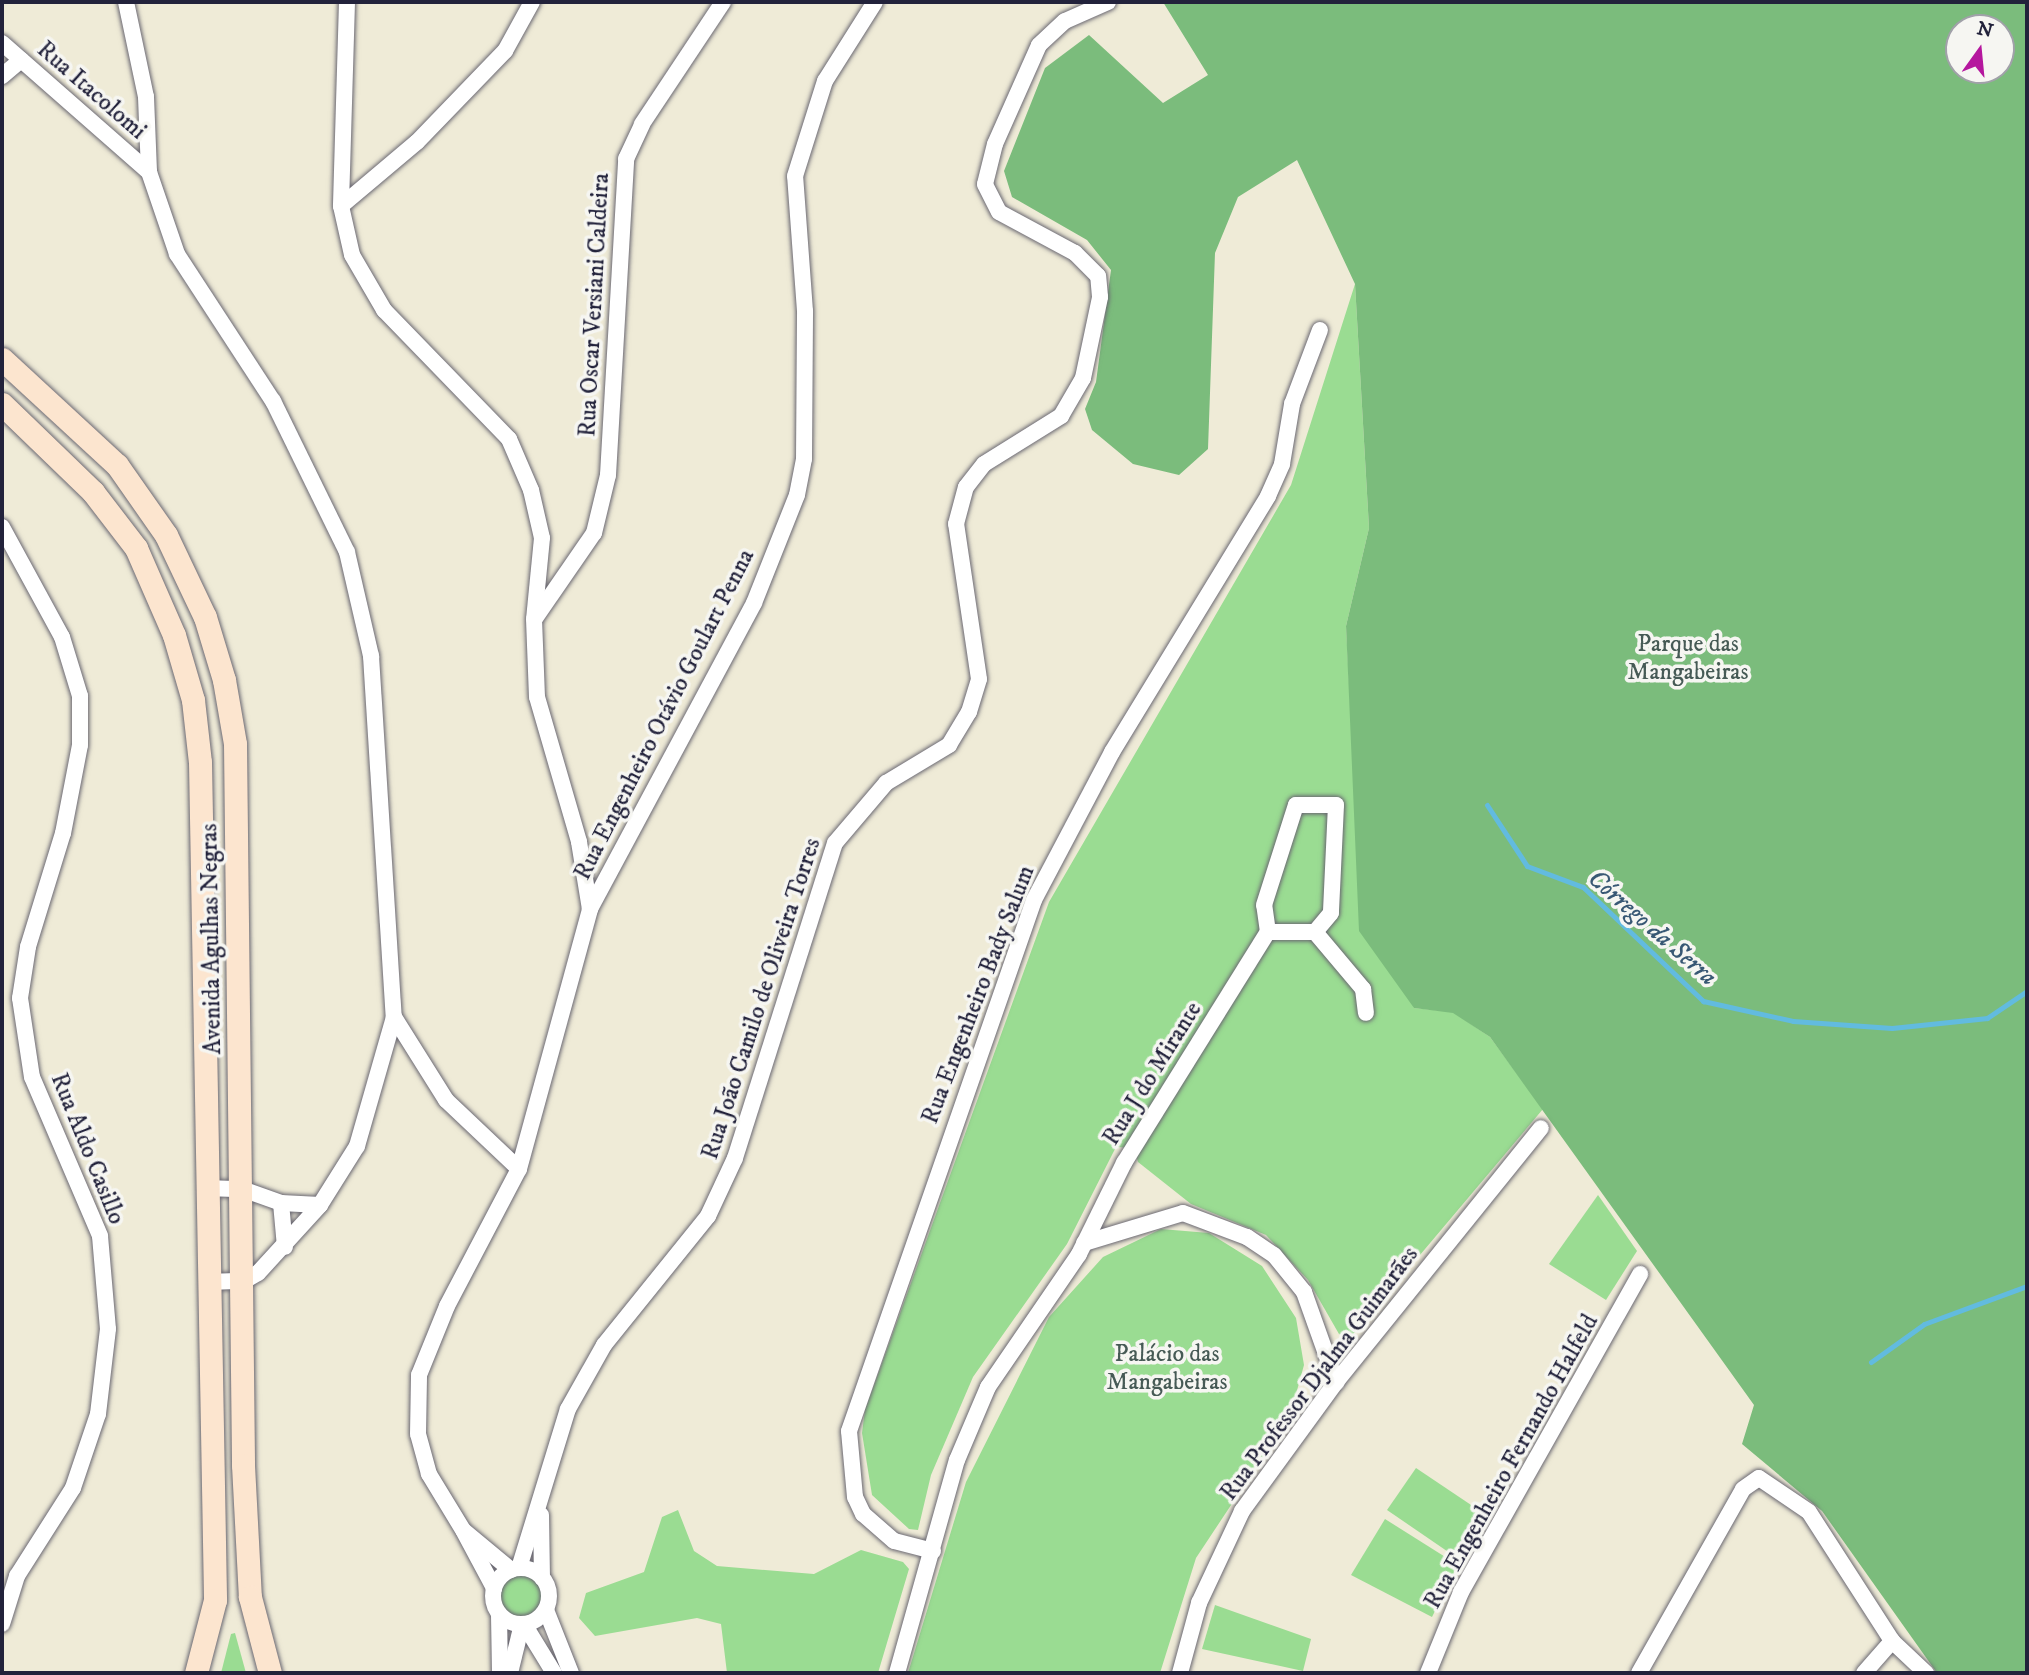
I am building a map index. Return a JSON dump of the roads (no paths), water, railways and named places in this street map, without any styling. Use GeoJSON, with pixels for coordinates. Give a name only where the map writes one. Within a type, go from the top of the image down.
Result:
{"type":"FeatureCollection","features":[{"type":"Feature","properties":{"kind":"street"},"geometry":{"type":"LineString","coordinates":[[126,2],[146,97],[149,172],[177,254],[273,401],[347,552],[371,656],[394,1017],[357,1146],[320,1205],[285,1247],[244,1281],[207,1282]]}},
{"type":"Feature","properties":{"kind":"street"},"geometry":{"type":"LineString","coordinates":[[347,2],[341,206],[352,255],[384,310],[509,439],[542,538],[534,619],[537,697],[579,842],[590,909]]}},
{"type":"Feature","properties":{"kind":"street"},"geometry":{"type":"LineString","coordinates":[[341,206],[417,142],[505,51],[532,2]]}},
{"type":"Feature","properties":{"kind":"street","name":"Rua Oscar Versiani Caldeira"},"geometry":{"type":"LineString","coordinates":[[534,619],[594,533],[608,475],[626,159],[642,124],[723,2]]}},
{"type":"Feature","properties":{"kind":"street","name":"Rua Engenheiro Otávio Goulart Penna"},"geometry":{"type":"LineString","coordinates":[[494,1588],[429,1474],[418,1434],[419,1375],[447,1306],[519,1169],[590,909],[754,603],[797,495],[804,460],[805,325],[795,176],[825,82],[875,2]]}},
{"type":"Feature","properties":{"kind":"street","name":"Rua João Camilo de Oliveira Torres"},"geometry":{"type":"LineString","coordinates":[[515,1569],[541,1512],[568,1409],[604,1345],[708,1216],[735,1158],[835,843],[886,783],[950,745],[969,712],[979,679],[956,524],[965,487],[984,464],[1060,416],[1083,378],[1100,297],[1098,276],[1075,253],[999,212],[985,184],[996,144],[1039,46],[1065,21],[1108,2]]}},
{"type":"Feature","properties":{"kind":"street","name":"Rua Itacolomi"},"geometry":{"type":"LineString","coordinates":[[2,43],[149,172]]}},
{"type":"Feature","properties":{"kind":"street"},"geometry":{"type":"LineString","coordinates":[[2,76],[21,60]]}},
{"type":"Feature","properties":{"kind":"street","name":"Rua Engenheiro Bady Salum"},"geometry":{"type":"LineString","coordinates":[[933,1551],[894,1541],[863,1514],[855,1497],[849,1431],[1034,900],[1112,752],[1268,496],[1292,404],[1320,330]]}},
{"type":"Feature","properties":{"kind":"street","name":"Avenida Agulhas Negras"},"geometry":{"type":"LineString","coordinates":[[2,359],[117,465],[166,535],[205,617],[224,680],[235,744],[244,1281],[243,1465],[250,1597],[270,1673]]}},
{"type":"Feature","properties":{"kind":"street","name":"Avenida Agulhas Negras"},"geometry":{"type":"LineString","coordinates":[[2,404],[93,492],[136,548],[174,635],[193,700],[200,762],[205,1188],[215,1600],[196,1673]]}},
{"type":"Feature","properties":{"kind":"street","name":"Rua Aldo Casillo"},"geometry":{"type":"LineString","coordinates":[[2,527],[62,637],[80,696],[80,745],[63,833],[28,947],[20,998],[32,1077],[100,1236],[108,1329],[98,1414],[72,1488],[17,1576],[2,1624]]}},
{"type":"Feature","properties":{"kind":"street"},"geometry":{"type":"LineString","coordinates":[[1296,805],[1336,805],[1331,913],[1315,932],[1268,932],[1264,905],[1296,805]]}},
{"type":"Feature","properties":{"kind":"street","name":"Rua J do Mirante"},"geometry":{"type":"LineString","coordinates":[[933,1551],[957,1460],[988,1387],[1084,1243],[1124,1163],[1268,932]]}},
{"type":"Feature","properties":{"kind":"street"},"geometry":{"type":"LineString","coordinates":[[1315,932],[1363,989],[1366,1013]]}},
{"type":"Feature","properties":{"kind":"street"},"geometry":{"type":"LineString","coordinates":[[394,1017],[446,1100],[519,1169]]}},
{"type":"Feature","properties":{"kind":"street","name":"Rua Professor Djalma Guimarães"},"geometry":{"type":"LineString","coordinates":[[1180,1673],[1199,1602],[1242,1511],[1336,1382],[1541,1128]]}},
{"type":"Feature","properties":{"kind":"street"},"geometry":{"type":"LineString","coordinates":[[205,1188],[242,1189],[281,1203],[320,1205]]}},
{"type":"Feature","properties":{"kind":"street"},"geometry":{"type":"LineString","coordinates":[[281,1203],[285,1247]]}},
{"type":"Feature","properties":{"kind":"street"},"geometry":{"type":"LineString","coordinates":[[1084,1243],[1183,1213],[1247,1237],[1274,1255],[1304,1292],[1336,1382]]}},
{"type":"Feature","properties":{"kind":"street","name":"Rua Engenheiro Fernando Halfeld"},"geometry":{"type":"LineString","coordinates":[[1428,1673],[1461,1592],[1640,1274]]}},
{"type":"Feature","properties":{"kind":"street"},"geometry":{"type":"LineString","coordinates":[[1639,1673],[1743,1489],[1759,1478],[1809,1512],[1892,1641],[1926,1673]]}},
{"type":"Feature","properties":{"kind":"street","name":"Rua João Camilo de Oliveira Torres"},"geometry":{"type":"LineString","coordinates":[[541,1512],[542,1578]]}},
{"type":"Feature","properties":{"kind":"street"},"geometry":{"type":"LineString","coordinates":[[463,1530],[515,1569],[542,1578],[549,1593],[546,1610],[571,1673]]}},
{"type":"Feature","properties":{"kind":"street"},"geometry":{"type":"LineString","coordinates":[[897,1673],[933,1551]]}},
{"type":"Feature","properties":{"kind":"street"},"geometry":{"type":"LineString","coordinates":[[500,1673],[499,1615],[494,1588],[515,1569]]}},
{"type":"Feature","properties":{"kind":"street"},"geometry":{"type":"LineString","coordinates":[[215,1600],[250,1597]]}},
{"type":"Feature","properties":{"kind":"street"},"geometry":{"type":"LineString","coordinates":[[510,1673],[523,1624],[546,1610]]}},
{"type":"Feature","properties":{"kind":"street"},"geometry":{"type":"LineString","coordinates":[[499,1615],[523,1624],[554,1673]]}},
{"type":"Feature","properties":{"kind":"street"},"geometry":{"type":"LineString","coordinates":[[1864,1673],[1892,1641]]}},
{"type":"Feature","properties":{"kind":"waterway","name":"Córrego da Serra"},"geometry":{"type":"LineString","coordinates":[[1487,805],[1527,866],[1583,887],[1703,1001],[1793,1021],[1892,1028],[1987,1018],[2027,991]]}},
{"type":"Feature","properties":{"kind":"waterway","name":"Córrego da Serra"},"geometry":{"type":"LineString","coordinates":[[1871,1362],[1924,1324],[2027,1286]]}},
{"type":"Feature","properties":{"kind":"park label","name":"Parque das Mangabeiras"},"geometry":{"type":"Point","coordinates":[1688,659]}},
{"type":"Feature","properties":{"kind":"park label","name":"Palácio das Mangabeiras"},"geometry":{"type":"Point","coordinates":[1167,1369]}}]}
